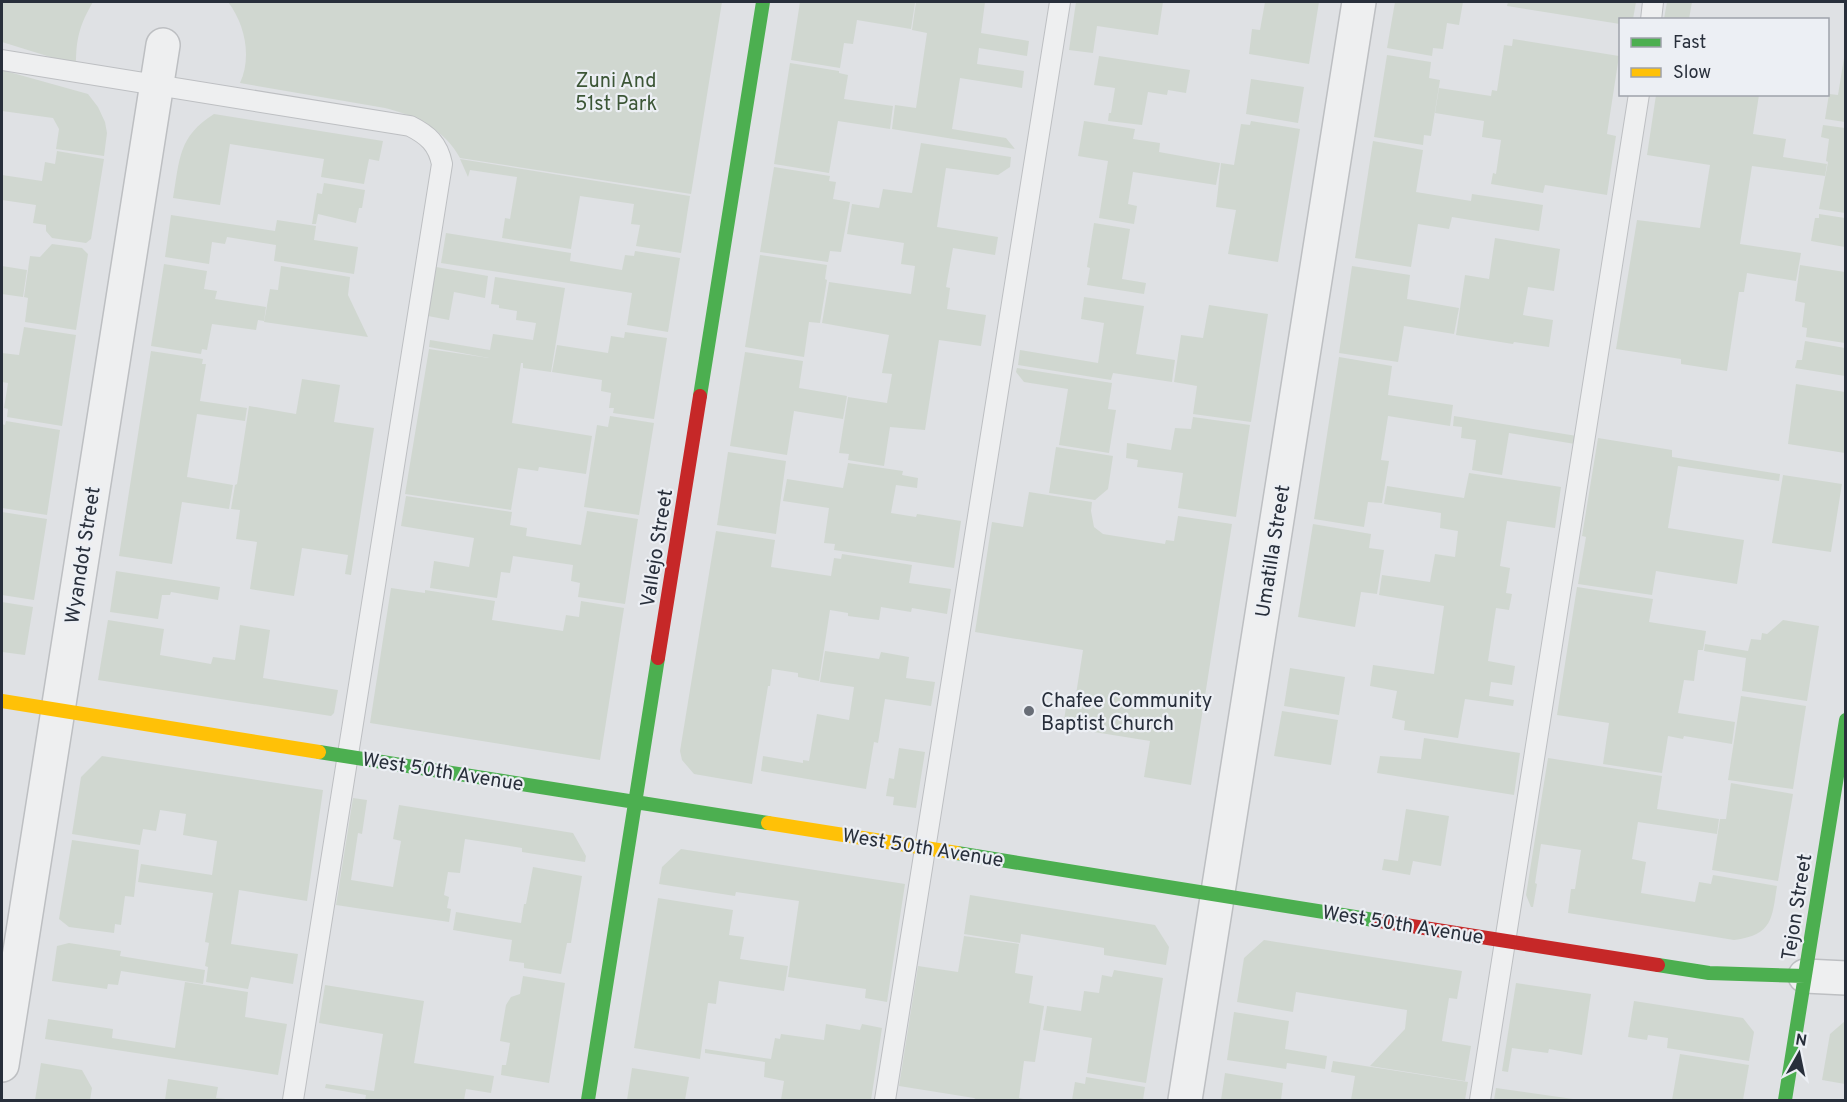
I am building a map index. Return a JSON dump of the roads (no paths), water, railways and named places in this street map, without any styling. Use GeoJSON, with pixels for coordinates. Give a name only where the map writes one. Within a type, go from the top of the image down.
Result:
{"type":"FeatureCollection","features":[{"type":"Feature","properties":{"kind":"street","name":"Vallejo Street"},"geometry":{"type":"LineString","coordinates":[[588,1101],[763,2]]}},
{"type":"Feature","properties":{"kind":"street","name":"Umatilla Street"},"geometry":{"type":"LineString","coordinates":[[1185,1101],[1359,2]]}},
{"type":"Feature","properties":{"kind":"street","name":"Wyandot Street"},"geometry":{"type":"LineString","coordinates":[[2,1065],[163,45]]}},
{"type":"Feature","properties":{"kind":"street","name":"West 50th Avenue"},"geometry":{"type":"LineString","coordinates":[[2,701],[1709,973],[1845,978]]}},
{"type":"Feature","properties":{"kind":"street","name":"Tejon Street"},"geometry":{"type":"LineString","coordinates":[[1785,1101],[1845,720]]}},
{"type":"Feature","properties":{"kind":"lane"},"geometry":{"type":"LineString","coordinates":[[885,1101],[1060,2]]}},
{"type":"Feature","properties":{"kind":"lane"},"geometry":{"type":"LineString","coordinates":[[1651,18],[1653,2]]}},
{"type":"Feature","properties":{"kind":"lane"},"geometry":{"type":"LineString","coordinates":[[2,60],[410,126],[423,132],[440,154],[442,164],[293,1101]]}},
{"type":"Feature","properties":{"kind":"lane"},"geometry":{"type":"LineString","coordinates":[[1480,1101],[1639,96]]}},
{"type":"Feature","properties":{"kind":"place","name":"Chafee Community Baptist Church"},"geometry":{"type":"Point","coordinates":[1029,711]}},
{"type":"Feature","properties":{"kind":"park label","name":"Zuni And 51st Park"},"geometry":{"type":"Point","coordinates":[616,92]}}]}
